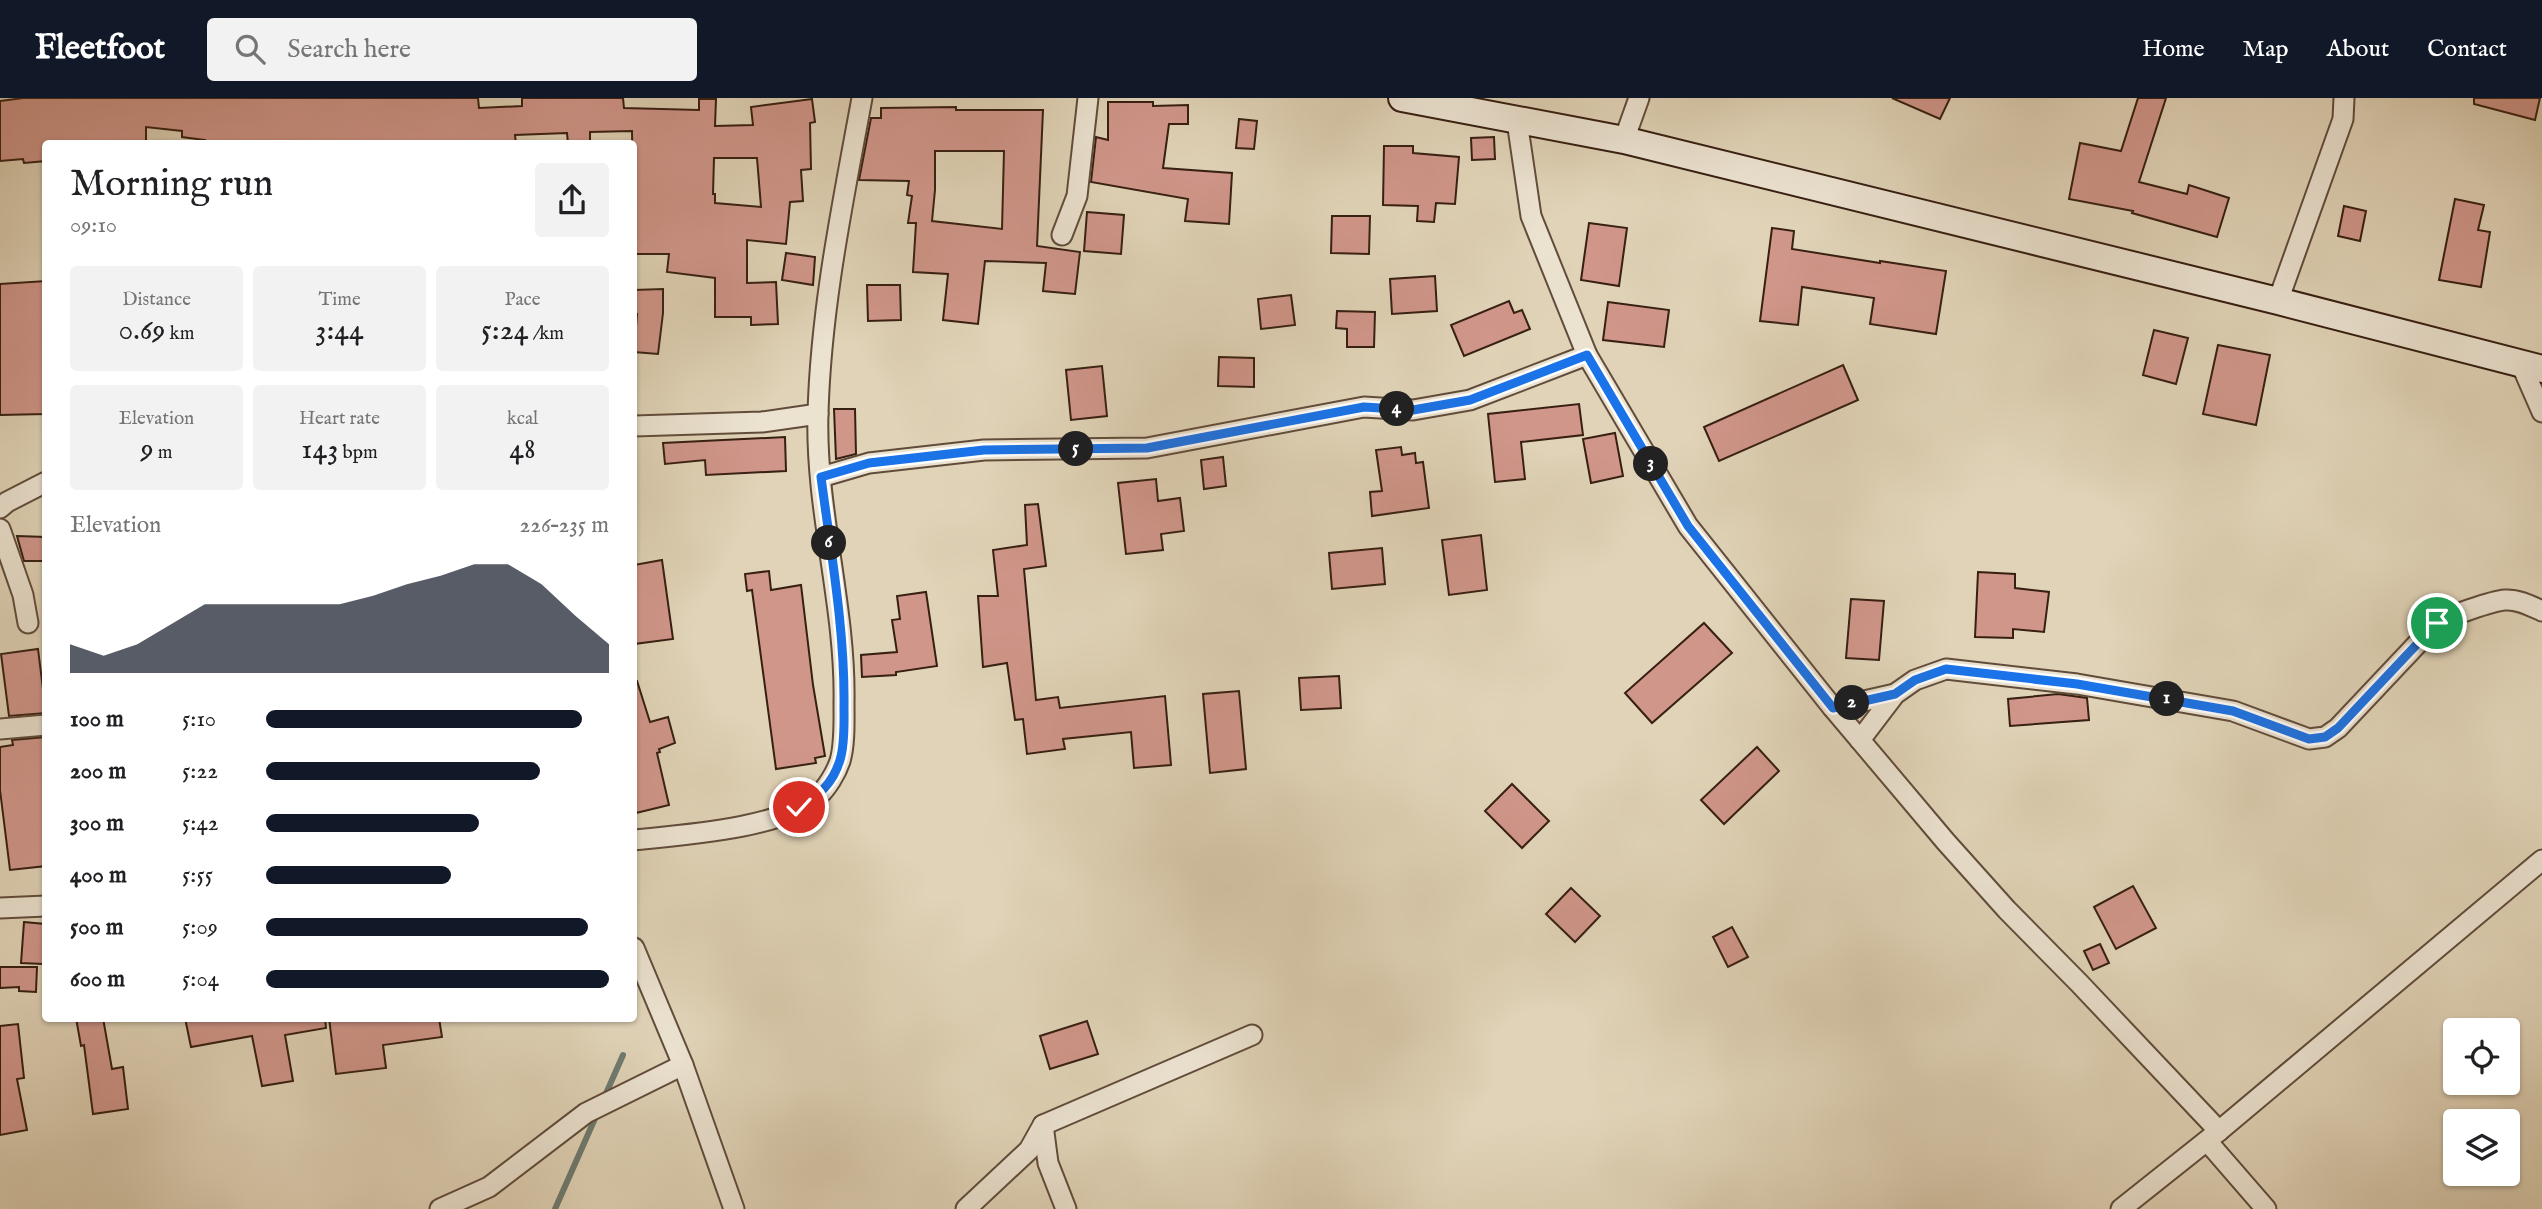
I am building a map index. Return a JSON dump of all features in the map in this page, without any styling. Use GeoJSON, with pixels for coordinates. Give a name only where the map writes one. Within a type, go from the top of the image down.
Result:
{"type":"FeatureCollection","features":[{"type":"Feature","properties":{"kind":"main road"},"geometry":{"type":"LineString","coordinates":[[1402,98],[1624,140],[2278,301],[2531,367]]}},
{"type":"Feature","properties":{"kind":"street"},"geometry":{"type":"LineString","coordinates":[[637,840],[734,828],[772,819],[817,797],[841,759],[845,664],[821,477],[818,414],[830,273],[862,98]]}},
{"type":"Feature","properties":{"kind":"street"},"geometry":{"type":"LineString","coordinates":[[1062,235],[1077,196],[1088,98]]}},
{"type":"Feature","properties":{"kind":"street"},"geometry":{"type":"LineString","coordinates":[[1624,140],[1639,98]]}},
{"type":"Feature","properties":{"kind":"street"},"geometry":{"type":"LineString","coordinates":[[2278,301],[2343,119],[2344,98]]}},
{"type":"Feature","properties":{"kind":"street"},"geometry":{"type":"LineString","coordinates":[[1517,121],[1531,216],[1587,355],[1688,526],[1833,708],[2007,910],[2133,1039],[2213,1136],[2266,1209]]}},
{"type":"Feature","properties":{"kind":"street"},"geometry":{"type":"LineString","coordinates":[[821,477],[869,463],[984,450],[1147,448],[1364,407],[1413,410],[1470,400],[1587,355]]}},
{"type":"Feature","properties":{"kind":"street"},"geometry":{"type":"LineString","coordinates":[[2531,367],[2542,412]]}},
{"type":"Feature","properties":{"kind":"street"},"geometry":{"type":"LineString","coordinates":[[637,426],[762,422],[818,414]]}},
{"type":"Feature","properties":{"kind":"street"},"geometry":{"type":"LineString","coordinates":[[0,508],[42,484]]}},
{"type":"Feature","properties":{"kind":"street"},"geometry":{"type":"LineString","coordinates":[[0,529],[23,595],[28,623]]}},
{"type":"Feature","properties":{"kind":"street"},"geometry":{"type":"LineString","coordinates":[[1860,740],[1895,694],[1915,680],[1946,669],[2077,684],[2233,711],[2309,739],[2325,737],[2338,728],[2437,623],[2451,615],[2505,600],[2526,603],[2542,611]]}},
{"type":"Feature","properties":{"kind":"street"},"geometry":{"type":"LineString","coordinates":[[1833,708],[1895,694]]}},
{"type":"Feature","properties":{"kind":"street"},"geometry":{"type":"LineString","coordinates":[[0,729],[42,725]]}},
{"type":"Feature","properties":{"kind":"street"},"geometry":{"type":"LineString","coordinates":[[2121,1209],[2213,1136],[2542,860]]}},
{"type":"Feature","properties":{"kind":"street"},"geometry":{"type":"LineString","coordinates":[[0,908],[42,906]]}},
{"type":"Feature","properties":{"kind":"street"},"geometry":{"type":"LineString","coordinates":[[637,955],[683,1065],[734,1209]]}},
{"type":"Feature","properties":{"kind":"street"},"geometry":{"type":"LineString","coordinates":[[966,1209],[1029,1150],[1043,1125],[1252,1035]]}},
{"type":"Feature","properties":{"kind":"street"},"geometry":{"type":"LineString","coordinates":[[440,1209],[489,1187],[586,1113],[683,1065]]}},
{"type":"Feature","properties":{"kind":"street"},"geometry":{"type":"LineString","coordinates":[[1043,1125],[1048,1163],[1066,1209]]}},
{"type":"Feature","properties":{"kind":"building"},"geometry":{"type":"Polygon","coordinates":[[[23,98],[478,98],[479,108],[522,106],[522,98],[623,98],[624,108],[699,110],[699,99],[716,99],[715,126],[753,125],[751,107],[812,99],[815,122],[810,123],[811,169],[801,170],[803,201],[790,202],[786,244],[747,240],[747,283],[776,282],[778,324],[751,325],[751,317],[715,317],[715,278],[667,272],[669,254],[637,254],[637,140],[632,140],[632,131],[590,132],[590,140],[568,140],[567,133],[515,135],[516,140],[205,140],[182,137],[182,131],[146,127],[146,140],[42,140],[42,161],[24,163],[23,159],[0,161],[0,101],[23,98]],[[714,158],[715,203],[761,207],[757,158],[714,158]]]}},
{"type":"Feature","properties":{"kind":"building"},"geometry":{"type":"Polygon","coordinates":[[[1892,98],[1950,98],[1940,119],[1892,98]]]}},
{"type":"Feature","properties":{"kind":"building"},"geometry":{"type":"Polygon","coordinates":[[[2138,98],[2166,98],[2139,182],[2187,194],[2189,185],[2229,198],[2217,237],[2132,213],[2133,211],[2069,199],[2080,143],[2121,151],[2138,98]]]}},
{"type":"Feature","properties":{"kind":"building"},"geometry":{"type":"Polygon","coordinates":[[[2474,98],[2540,98],[2535,120],[2474,104],[2474,98]]]}},
{"type":"Feature","properties":{"kind":"building"},"geometry":{"type":"Polygon","coordinates":[[[1108,102],[1153,102],[1153,106],[1188,105],[1188,124],[1169,124],[1163,168],[1232,173],[1229,224],[1185,221],[1188,199],[1091,182],[1096,137],[1108,140],[1108,102]]]}},
{"type":"Feature","properties":{"kind":"building"},"geometry":{"type":"Polygon","coordinates":[[[881,108],[1043,110],[1037,246],[1080,252],[1075,294],[1043,291],[1046,263],[985,261],[978,324],[943,320],[948,274],[913,272],[916,223],[908,223],[912,196],[907,195],[909,181],[859,180],[871,118],[881,118],[881,108]],[[935,151],[932,221],[1002,229],[1004,151],[935,151]]]}},
{"type":"Feature","properties":{"kind":"building"},"geometry":{"type":"Polygon","coordinates":[[[1239,119],[1257,121],[1254,149],[1236,148],[1239,119]]]}},
{"type":"Feature","properties":{"kind":"building"},"geometry":{"type":"Polygon","coordinates":[[[1494,137],[1495,159],[1472,160],[1471,138],[1494,137]]]}},
{"type":"Feature","properties":{"kind":"building"},"geometry":{"type":"Polygon","coordinates":[[[1384,146],[1413,146],[1413,153],[1459,157],[1455,204],[1436,203],[1434,222],[1417,221],[1418,206],[1383,205],[1384,146]]]}},
{"type":"Feature","properties":{"kind":"building"},"geometry":{"type":"Polygon","coordinates":[[[2455,199],[2484,205],[2478,230],[2490,232],[2481,287],[2439,280],[2455,199]]]}},
{"type":"Feature","properties":{"kind":"building"},"geometry":{"type":"Polygon","coordinates":[[[2344,206],[2366,211],[2360,241],[2338,236],[2344,206]]]}},
{"type":"Feature","properties":{"kind":"building"},"geometry":{"type":"Polygon","coordinates":[[[1087,212],[1124,215],[1121,254],[1084,251],[1087,212]]]}},
{"type":"Feature","properties":{"kind":"building"},"geometry":{"type":"Polygon","coordinates":[[[1332,216],[1370,216],[1369,254],[1331,253],[1332,216]]]}},
{"type":"Feature","properties":{"kind":"building"},"geometry":{"type":"Polygon","coordinates":[[[1589,223],[1627,228],[1619,286],[1581,280],[1589,223]]]}},
{"type":"Feature","properties":{"kind":"building"},"geometry":{"type":"Polygon","coordinates":[[[1772,228],[1794,231],[1792,249],[1946,271],[1936,334],[1870,324],[1874,298],[1802,287],[1798,325],[1760,321],[1772,228]]]}},
{"type":"Feature","properties":{"kind":"building"},"geometry":{"type":"Polygon","coordinates":[[[786,253],[815,257],[813,285],[782,280],[786,253]]]}},
{"type":"Feature","properties":{"kind":"building"},"geometry":{"type":"Polygon","coordinates":[[[1435,276],[1437,311],[1392,314],[1390,279],[1435,276]]]}},
{"type":"Feature","properties":{"kind":"building"},"geometry":{"type":"Polygon","coordinates":[[[42,281],[42,414],[0,415],[0,284],[42,281]]]}},
{"type":"Feature","properties":{"kind":"building"},"geometry":{"type":"Polygon","coordinates":[[[867,285],[900,285],[901,320],[868,321],[867,285]]]}},
{"type":"Feature","properties":{"kind":"building"},"geometry":{"type":"Polygon","coordinates":[[[663,289],[658,354],[637,352],[637,290],[663,289]]]}},
{"type":"Feature","properties":{"kind":"building"},"geometry":{"type":"Polygon","coordinates":[[[1291,295],[1295,325],[1261,329],[1258,299],[1291,295]]]}},
{"type":"Feature","properties":{"kind":"building"},"geometry":{"type":"Polygon","coordinates":[[[1509,301],[1514,313],[1522,310],[1530,329],[1464,356],[1451,325],[1509,301]]]}},
{"type":"Feature","properties":{"kind":"building"},"geometry":{"type":"Polygon","coordinates":[[[1608,302],[1669,310],[1664,347],[1603,340],[1608,302]]]}},
{"type":"Feature","properties":{"kind":"building"},"geometry":{"type":"Polygon","coordinates":[[[1337,311],[1375,312],[1374,347],[1347,347],[1347,329],[1336,328],[1337,311]]]}},
{"type":"Feature","properties":{"kind":"building"},"geometry":{"type":"Polygon","coordinates":[[[2154,330],[2188,338],[2176,384],[2143,375],[2154,330]]]}},
{"type":"Feature","properties":{"kind":"building"},"geometry":{"type":"Polygon","coordinates":[[[2218,345],[2270,355],[2256,425],[2203,414],[2218,345]]]}},
{"type":"Feature","properties":{"kind":"building"},"geometry":{"type":"Polygon","coordinates":[[[1219,357],[1254,358],[1254,387],[1218,386],[1219,357]]]}},
{"type":"Feature","properties":{"kind":"building"},"geometry":{"type":"Polygon","coordinates":[[[1843,365],[1858,400],[1719,461],[1704,427],[1843,365]]]}},
{"type":"Feature","properties":{"kind":"building"},"geometry":{"type":"Polygon","coordinates":[[[1102,366],[1107,416],[1071,420],[1066,370],[1102,366]]]}},
{"type":"Feature","properties":{"kind":"building"},"geometry":{"type":"Polygon","coordinates":[[[1579,404],[1583,435],[1521,442],[1525,479],[1495,482],[1488,414],[1579,404]]]}},
{"type":"Feature","properties":{"kind":"building"},"geometry":{"type":"Polygon","coordinates":[[[834,409],[855,409],[856,454],[836,459],[834,409]]]}},
{"type":"Feature","properties":{"kind":"building"},"geometry":{"type":"Polygon","coordinates":[[[1615,433],[1623,476],[1591,483],[1583,439],[1615,433]]]}},
{"type":"Feature","properties":{"kind":"building"},"geometry":{"type":"Polygon","coordinates":[[[785,437],[786,471],[706,475],[705,460],[665,464],[663,443],[785,437]]]}},
{"type":"Feature","properties":{"kind":"building"},"geometry":{"type":"Polygon","coordinates":[[[1401,447],[1402,455],[1415,453],[1416,463],[1423,462],[1429,508],[1372,516],[1370,492],[1382,491],[1376,450],[1401,447]]]}},
{"type":"Feature","properties":{"kind":"building"},"geometry":{"type":"Polygon","coordinates":[[[1223,457],[1226,486],[1204,489],[1201,460],[1223,457]]]}},
{"type":"Feature","properties":{"kind":"building"},"geometry":{"type":"Polygon","coordinates":[[[1156,479],[1158,501],[1180,498],[1184,531],[1161,534],[1163,550],[1126,554],[1118,483],[1156,479]]]}},
{"type":"Feature","properties":{"kind":"building"},"geometry":{"type":"Polygon","coordinates":[[[1038,504],[1046,566],[1024,569],[1036,700],[1058,697],[1060,708],[1165,696],[1171,765],[1134,768],[1131,732],[1063,739],[1065,749],[1027,754],[1023,719],[1015,720],[1007,663],[983,667],[978,596],[998,596],[993,550],[1027,545],[1025,505],[1038,504]]]}},
{"type":"Feature","properties":{"kind":"building"},"geometry":{"type":"Polygon","coordinates":[[[1481,535],[1487,590],[1449,595],[1442,540],[1481,535]]]}},
{"type":"Feature","properties":{"kind":"building"},"geometry":{"type":"Polygon","coordinates":[[[17,536],[42,537],[42,561],[24,561],[17,536]]]}},
{"type":"Feature","properties":{"kind":"building"},"geometry":{"type":"Polygon","coordinates":[[[1382,548],[1385,584],[1332,589],[1329,553],[1382,548]]]}},
{"type":"Feature","properties":{"kind":"building"},"geometry":{"type":"Polygon","coordinates":[[[662,560],[673,639],[637,644],[637,564],[662,560]]]}},
{"type":"Feature","properties":{"kind":"building"},"geometry":{"type":"Polygon","coordinates":[[[769,571],[771,590],[801,585],[825,756],[815,758],[816,763],[776,769],[752,590],[747,591],[745,574],[769,571]]]}},
{"type":"Feature","properties":{"kind":"building"},"geometry":{"type":"Polygon","coordinates":[[[1978,572],[2015,574],[2015,588],[2049,592],[2044,632],[2013,629],[2013,638],[1975,637],[1978,572]]]}},
{"type":"Feature","properties":{"kind":"building"},"geometry":{"type":"Polygon","coordinates":[[[926,592],[937,666],[896,672],[896,675],[862,677],[861,655],[897,652],[892,620],[900,619],[897,596],[926,592]]]}},
{"type":"Feature","properties":{"kind":"building"},"geometry":{"type":"Polygon","coordinates":[[[1851,599],[1884,601],[1879,660],[1846,658],[1851,599]]]}},
{"type":"Feature","properties":{"kind":"building"},"geometry":{"type":"Polygon","coordinates":[[[1704,623],[1732,653],[1652,723],[1625,693],[1704,623]]]}},
{"type":"Feature","properties":{"kind":"building"},"geometry":{"type":"Polygon","coordinates":[[[38,649],[42,713],[9,716],[1,654],[38,649]]]}},
{"type":"Feature","properties":{"kind":"building"},"geometry":{"type":"Polygon","coordinates":[[[1339,676],[1341,708],[1301,710],[1299,678],[1339,676]]]}},
{"type":"Feature","properties":{"kind":"building"},"geometry":{"type":"Polygon","coordinates":[[[637,681],[650,722],[668,717],[675,743],[659,749],[660,752],[657,753],[669,805],[637,813],[637,681]]]}},
{"type":"Feature","properties":{"kind":"building"},"geometry":{"type":"Polygon","coordinates":[[[1239,691],[1246,769],[1210,773],[1203,694],[1239,691]]]}},
{"type":"Feature","properties":{"kind":"building"},"geometry":{"type":"Polygon","coordinates":[[[2058,694],[2087,698],[2089,720],[2010,726],[2008,699],[2058,694]]]}},
{"type":"Feature","properties":{"kind":"building"},"geometry":{"type":"Polygon","coordinates":[[[42,737],[42,866],[10,870],[0,790],[0,747],[13,745],[12,740],[42,737]]]}},
{"type":"Feature","properties":{"kind":"building"},"geometry":{"type":"Polygon","coordinates":[[[1757,747],[1779,771],[1724,824],[1701,800],[1757,747]]]}},
{"type":"Feature","properties":{"kind":"building"},"geometry":{"type":"Polygon","coordinates":[[[1512,784],[1549,821],[1522,848],[1485,811],[1512,784]]]}},
{"type":"Feature","properties":{"kind":"building"},"geometry":{"type":"Polygon","coordinates":[[[2133,886],[2156,928],[2116,949],[2094,907],[2133,886]]]}},
{"type":"Feature","properties":{"kind":"building"},"geometry":{"type":"Polygon","coordinates":[[[1571,888],[1600,916],[1575,942],[1546,914],[1571,888]]]}},
{"type":"Feature","properties":{"kind":"building"},"geometry":{"type":"Polygon","coordinates":[[[24,922],[42,924],[42,964],[21,963],[24,922]]]}},
{"type":"Feature","properties":{"kind":"building"},"geometry":{"type":"Polygon","coordinates":[[[1732,927],[1748,957],[1728,967],[1713,937],[1732,927]]]}},
{"type":"Feature","properties":{"kind":"building"},"geometry":{"type":"Polygon","coordinates":[[[2100,944],[2109,963],[2093,970],[2084,951],[2100,944]]]}},
{"type":"Feature","properties":{"kind":"building"},"geometry":{"type":"Polygon","coordinates":[[[0,967],[37,967],[36,992],[19,991],[19,987],[0,988],[0,967]]]}},
{"type":"Feature","properties":{"kind":"building"},"geometry":{"type":"Polygon","coordinates":[[[1087,1021],[1098,1054],[1050,1069],[1040,1036],[1087,1021]]]}},
{"type":"Feature","properties":{"kind":"building"},"geometry":{"type":"Polygon","coordinates":[[[77,1022],[104,1022],[112,1069],[123,1067],[128,1109],[93,1114],[84,1045],[81,1046],[77,1022]]]}},
{"type":"Feature","properties":{"kind":"building"},"geometry":{"type":"Polygon","coordinates":[[[186,1022],[325,1022],[326,1028],[285,1035],[293,1081],[262,1086],[252,1036],[191,1047],[186,1022]]]}},
{"type":"Feature","properties":{"kind":"building"},"geometry":{"type":"Polygon","coordinates":[[[330,1022],[440,1022],[442,1037],[383,1045],[386,1068],[336,1074],[330,1022]]]}},
{"type":"Feature","properties":{"kind":"building"},"geometry":{"type":"Polygon","coordinates":[[[18,1024],[24,1078],[17,1079],[27,1130],[0,1135],[0,1026],[18,1024]]]}},
{"type":"Feature","properties":{"kind":"waterway"},"geometry":{"type":"LineString","coordinates":[[604,1098],[623,1055]]}},
{"type":"Feature","properties":{"kind":"waterway"},"geometry":{"type":"LineString","coordinates":[[555,1209],[597,1114]]}},
{"type":"Feature","properties":{"kind":"route"},"geometry":{"type":"LineString","coordinates":[[799,807],[817,797],[841,759],[844,716],[845,664],[821,477],[869,463],[984,450],[1147,448],[1364,407],[1413,410],[1470,400],[1587,355],[1688,526],[1833,708],[1895,694],[1915,680],[1946,669],[2077,684],[2233,711],[2309,739],[2325,737],[2338,728],[2437,623]]}}]}
